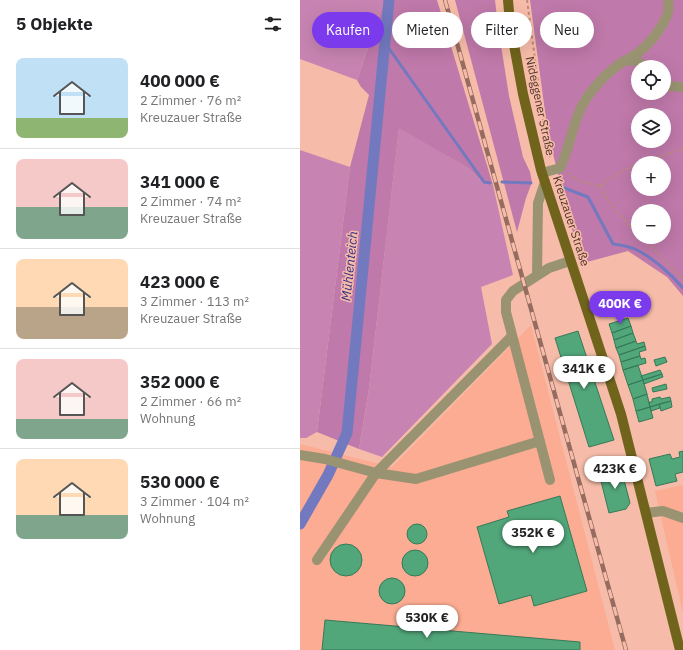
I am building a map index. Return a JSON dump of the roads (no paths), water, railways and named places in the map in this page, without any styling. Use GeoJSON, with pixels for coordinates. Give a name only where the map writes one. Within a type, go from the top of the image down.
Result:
{"type":"FeatureCollection","features":[{"type":"Feature","properties":{"kind":"main road","name":"Nideggener Straße"},"geometry":{"type":"LineString","coordinates":[[508,0],[510,23],[523,94],[543,175]]}},
{"type":"Feature","properties":{"kind":"main road","name":"Kreuzauer Straße"},"geometry":{"type":"LineString","coordinates":[[543,175],[621,414],[680,650]]}},
{"type":"Feature","properties":{"kind":"lane"},"geometry":{"type":"LineString","coordinates":[[537,275],[538,203],[543,175],[560,168],[567,152],[572,130],[581,107],[589,94],[615,67],[645,47],[663,24],[668,11],[668,0]]}},
{"type":"Feature","properties":{"kind":"lane"},"geometry":{"type":"LineString","coordinates":[[625,60],[631,60]]}},
{"type":"Feature","properties":{"kind":"lane"},"geometry":{"type":"LineString","coordinates":[[671,86],[683,87]]}},
{"type":"Feature","properties":{"kind":"lane"},"geometry":{"type":"LineString","coordinates":[[550,480],[506,312],[506,300],[513,291],[537,275],[549,268],[570,261]]}},
{"type":"Feature","properties":{"kind":"lane"},"geometry":{"type":"LineString","coordinates":[[317,560],[376,473],[512,336]]}},
{"type":"Feature","properties":{"kind":"lane"},"geometry":{"type":"LineString","coordinates":[[300,455],[343,463],[376,473],[416,479],[540,441]]}},
{"type":"Feature","properties":{"kind":"lane"},"geometry":{"type":"LineString","coordinates":[[646,514],[663,511],[683,518]]}},
{"type":"Feature","properties":{"kind":"waterway","name":"Mühlenteich"},"geometry":{"type":"LineString","coordinates":[[300,524],[328,475],[347,433],[389,0]]}},
{"type":"Feature","properties":{"kind":"waterway"},"geometry":{"type":"LineString","coordinates":[[385,43],[484,182],[490,183]]}},
{"type":"Feature","properties":{"kind":"waterway"},"geometry":{"type":"LineString","coordinates":[[502,182],[531,183]]}},
{"type":"Feature","properties":{"kind":"waterway"},"geometry":{"type":"LineString","coordinates":[[559,186],[588,197],[613,244],[622,245],[643,253],[662,267],[683,288]]}},
{"type":"Feature","properties":{"kind":"railway"},"geometry":{"type":"LineString","coordinates":[[445,0],[626,650]]}}]}
